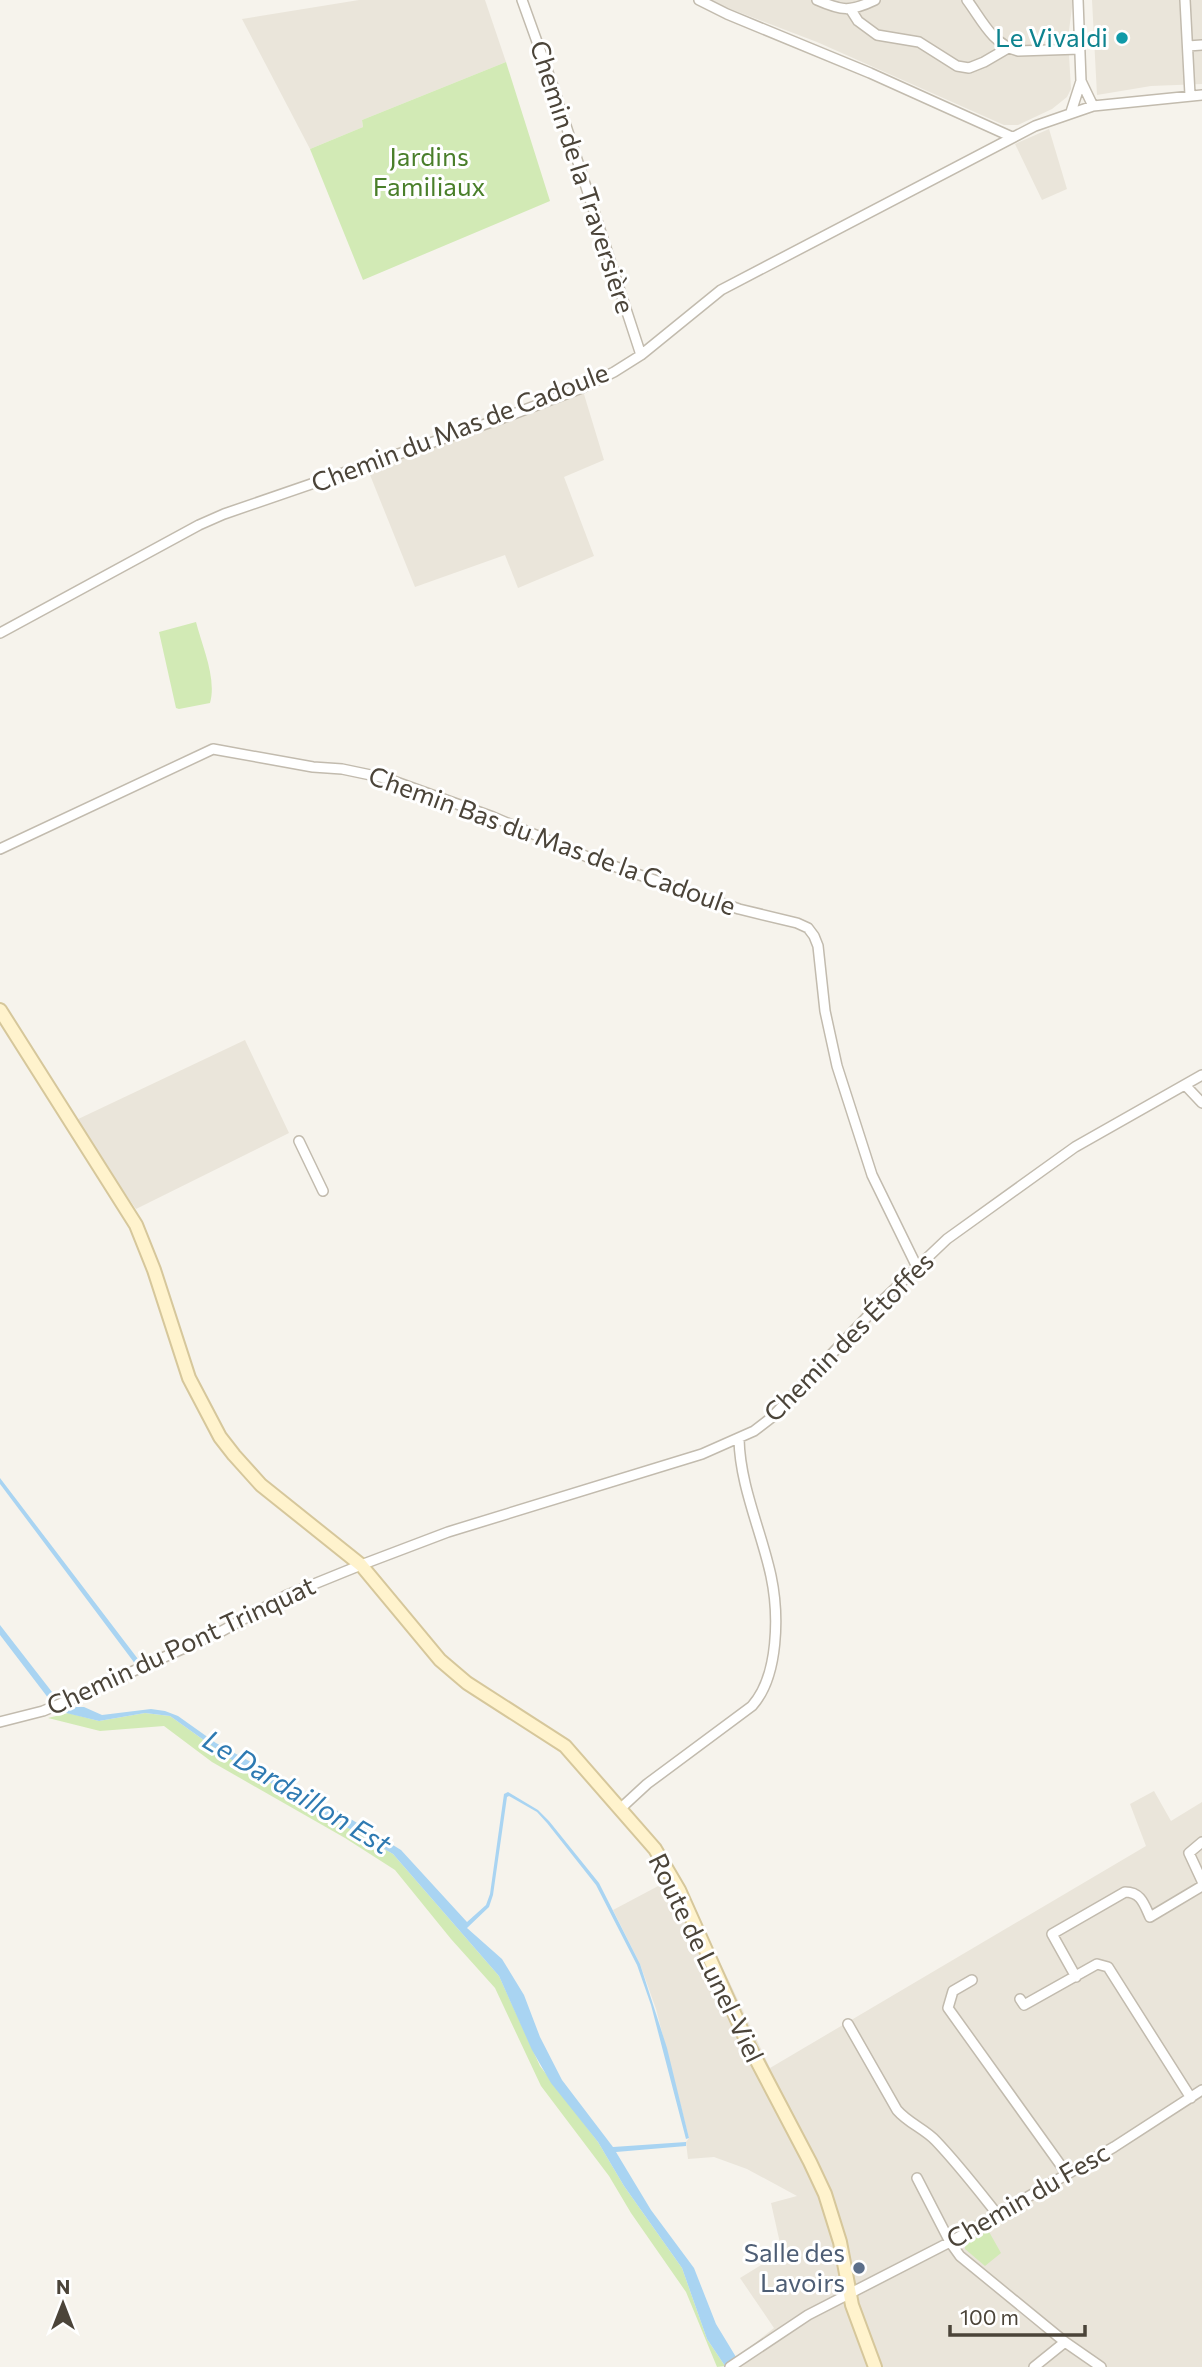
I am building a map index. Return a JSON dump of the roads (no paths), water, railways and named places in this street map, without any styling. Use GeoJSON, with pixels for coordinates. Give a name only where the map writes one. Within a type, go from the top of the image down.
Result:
{"type":"FeatureCollection","features":[{"type":"Feature","properties":{"kind":"street","name":"Chemin de la Traversière"},"geometry":{"type":"LineString","coordinates":[[522,0],[554,89],[640,355]]}},
{"type":"Feature","properties":{"kind":"street"},"geometry":{"type":"LineString","coordinates":[[699,0],[1012,137]]}},
{"type":"Feature","properties":{"kind":"street"},"geometry":{"type":"LineString","coordinates":[[817,0],[836,8],[851,10],[875,0]]}},
{"type":"Feature","properties":{"kind":"street"},"geometry":{"type":"LineString","coordinates":[[967,0],[995,39],[1008,48],[1018,51],[1080,49]]}},
{"type":"Feature","properties":{"kind":"street"},"geometry":{"type":"LineString","coordinates":[[1071,112],[1081,81],[1078,0]]}},
{"type":"Feature","properties":{"kind":"street"},"geometry":{"type":"LineString","coordinates":[[1185,0],[1190,95]]}},
{"type":"Feature","properties":{"kind":"street"},"geometry":{"type":"LineString","coordinates":[[851,10],[858,21],[877,35],[919,42],[957,66],[969,68],[1008,48]]}},
{"type":"Feature","properties":{"kind":"street"},"geometry":{"type":"LineString","coordinates":[[1188,46],[1202,45]]}},
{"type":"Feature","properties":{"kind":"street"},"geometry":{"type":"LineString","coordinates":[[1081,81],[1093,106]]}},
{"type":"Feature","properties":{"kind":"street","name":"Chemin du Mas de Cadoule"},"geometry":{"type":"LineString","coordinates":[[0,633],[224,514],[582,388],[640,355],[721,290],[1012,137],[1071,112],[1093,106],[1202,95]]}},
{"type":"Feature","properties":{"kind":"street","name":"Chemin Bas du Mas de la Cadoule"},"geometry":{"type":"LineString","coordinates":[[0,849],[213,749],[373,775],[492,817],[590,858],[739,909],[808,928],[818,946],[822,994],[837,1066],[872,1175],[917,1267]]}},
{"type":"Feature","properties":{"kind":"street","name":"Route de Lunel-Viel"},"geometry":{"type":"LineString","coordinates":[[0,1010],[136,1225],[154,1270],[189,1378],[220,1437],[261,1485],[361,1565],[440,1660],[467,1683],[565,1746],[655,1849],[672,1877],[747,2042],[810,2162],[832,2214],[849,2294],[875,2367]]}},
{"type":"Feature","properties":{"kind":"street","name":"Chemin des Étoffes"},"geometry":{"type":"LineString","coordinates":[[361,1565],[448,1532],[702,1454],[739,1439],[771,1418],[947,1239],[1075,1147],[1202,1075]]}},
{"type":"Feature","properties":{"kind":"street"},"geometry":{"type":"LineString","coordinates":[[1185,1085],[1202,1103]]}},
{"type":"Feature","properties":{"kind":"street"},"geometry":{"type":"LineString","coordinates":[[299,1141],[323,1191]]}},
{"type":"Feature","properties":{"kind":"street"},"geometry":{"type":"LineString","coordinates":[[621,1808],[647,1784],[743,1714],[764,1690],[773,1653],[772,1582],[744,1476],[739,1439]]}},
{"type":"Feature","properties":{"kind":"street","name":"Chemin du Pont Trinquat"},"geometry":{"type":"LineString","coordinates":[[0,1722],[43,1711],[67,1701],[222,1631],[287,1595],[361,1565]]}},
{"type":"Feature","properties":{"kind":"street"},"geometry":{"type":"LineString","coordinates":[[1202,1842],[1189,1853],[1202,1881]]}},
{"type":"Feature","properties":{"kind":"street"},"geometry":{"type":"LineString","coordinates":[[1076,1977],[1052,1934],[1125,1892],[1135,1892],[1150,1917],[1202,1886]]}},
{"type":"Feature","properties":{"kind":"street"},"geometry":{"type":"LineString","coordinates":[[1020,1998],[1024,2005],[1097,1964],[1108,1967],[1191,2098]]}},
{"type":"Feature","properties":{"kind":"street"},"geometry":{"type":"LineString","coordinates":[[972,1980],[953,1991],[948,2008],[1067,2174]]}},
{"type":"Feature","properties":{"kind":"street"},"geometry":{"type":"LineString","coordinates":[[848,2024],[903,2118],[925,2130],[936,2141],[998,2215]]}},
{"type":"Feature","properties":{"kind":"street","name":"Chemin du Fesc"},"geometry":{"type":"LineString","coordinates":[[730,2367],[808,2315],[998,2215],[1114,2147],[1202,2090]]}},
{"type":"Feature","properties":{"kind":"street"},"geometry":{"type":"LineString","coordinates":[[917,2178],[960,2256],[1065,2342],[1101,2367]]}},
{"type":"Feature","properties":{"kind":"street"},"geometry":{"type":"LineString","coordinates":[[1034,2367],[1065,2342]]}},
{"type":"Feature","properties":{"kind":"water"},"geometry":{"type":"Polygon","coordinates":[[[0,1478],[141,1663],[136,1665],[0,1484],[0,1478]]]}},
{"type":"Feature","properties":{"kind":"water"},"geometry":{"type":"Polygon","coordinates":[[[0,1625],[59,1701],[52,1703],[0,1635],[0,1625]]]}},
{"type":"Feature","properties":{"kind":"water","name":"Le Dardaillon Est"},"geometry":{"type":"Polygon","coordinates":[[[84,1707],[102,1715],[151,1709],[178,1716],[216,1743],[315,1797],[401,1850],[467,1922],[486,1905],[490,1894],[504,1794],[508,1792],[538,1810],[599,1883],[640,1964],[667,2048],[689,2138],[686,2139],[651,2005],[637,1965],[596,1885],[537,1812],[509,1796],[493,1895],[489,1907],[467,1928],[502,1959],[524,1995],[540,2037],[562,2080],[613,2147],[686,2142],[686,2146],[616,2152],[651,2210],[694,2268],[716,2324],[736,2357],[725,2366],[707,2339],[682,2268],[624,2186],[598,2142],[551,2083],[532,2050],[499,1976],[393,1854],[236,1763],[170,1716],[145,1713],[99,1721],[62,1712],[84,1707]]]}},
{"type":"Feature","properties":{"kind":"place","name":"Le Vivaldi"},"geometry":{"type":"Point","coordinates":[1122,38]}},
{"type":"Feature","properties":{"kind":"place","name":"Salle des Lavoirs"},"geometry":{"type":"Point","coordinates":[859,2268]}},
{"type":"Feature","properties":{"kind":"park label","name":"Jardins Familiaux"},"geometry":{"type":"Point","coordinates":[429,172]}}]}
